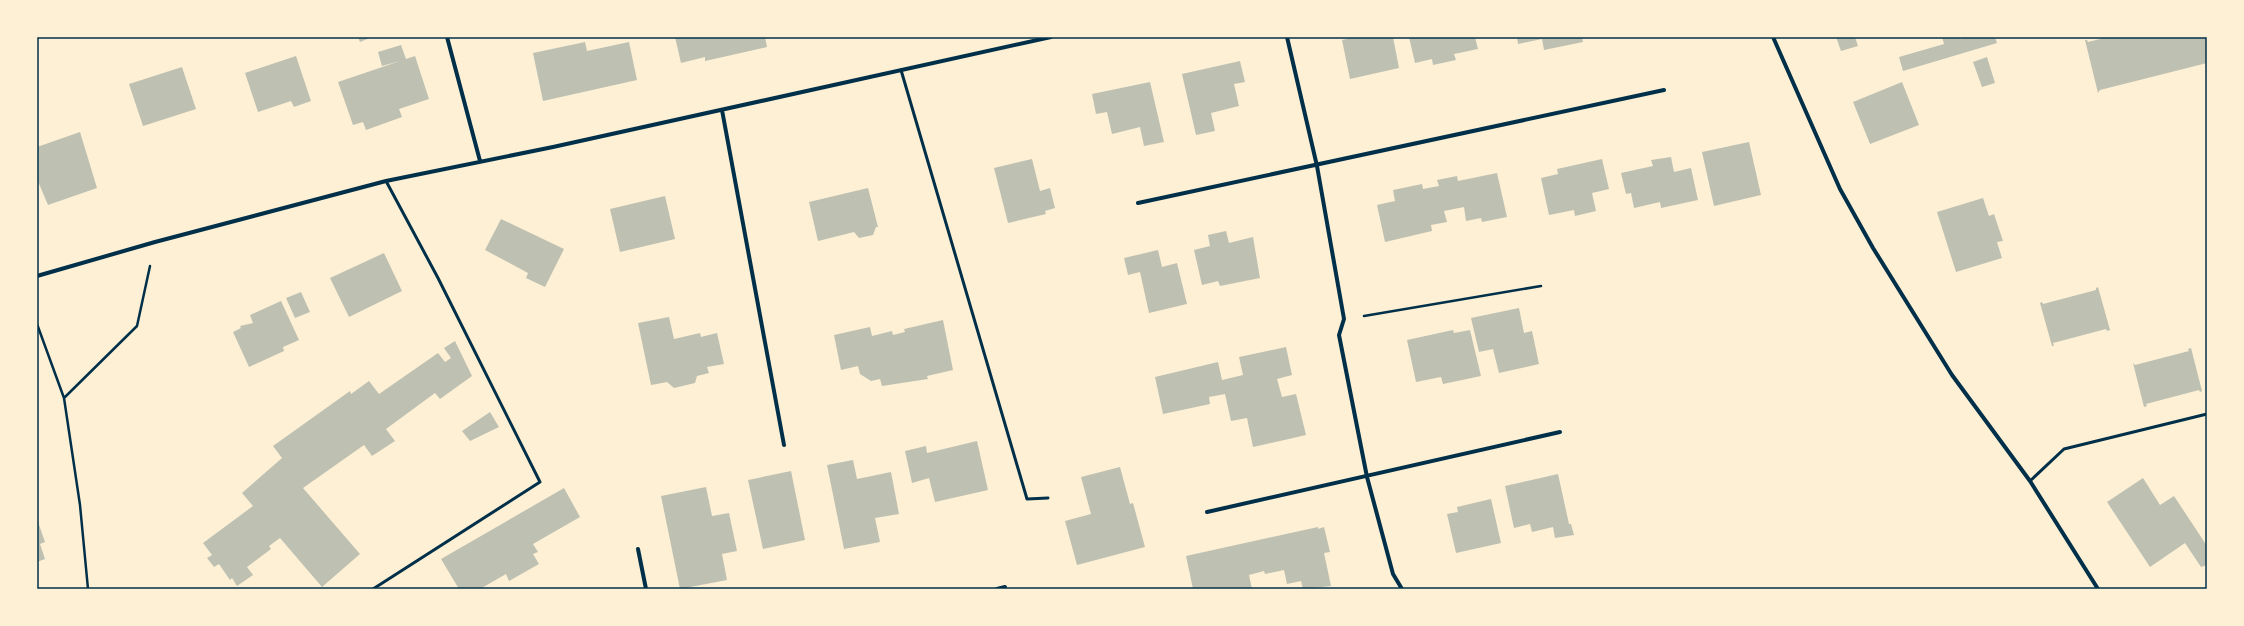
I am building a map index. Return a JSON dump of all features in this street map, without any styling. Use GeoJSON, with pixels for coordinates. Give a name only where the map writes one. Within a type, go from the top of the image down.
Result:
{"type":"FeatureCollection","features":[{"type":"Feature","properties":{"kind":"street"},"geometry":{"type":"LineString","coordinates":[[447,37],[480,161]]}},
{"type":"Feature","properties":{"kind":"street"},"geometry":{"type":"LineString","coordinates":[[37,276],[155,242],[386,181],[722,110],[1050,37]]}},
{"type":"Feature","properties":{"kind":"street"},"geometry":{"type":"LineString","coordinates":[[1287,37],[1317,166],[1344,319],[1339,335],[1367,477],[1393,574],[1402,589]]}},
{"type":"Feature","properties":{"kind":"street"},"geometry":{"type":"LineString","coordinates":[[1773,37],[1840,189],[1873,248],[1952,375],[2030,481],[2098,589]]}},
{"type":"Feature","properties":{"kind":"street"},"geometry":{"type":"LineString","coordinates":[[1138,203],[1317,166],[1664,90]]}},
{"type":"Feature","properties":{"kind":"street"},"geometry":{"type":"LineString","coordinates":[[722,110],[784,445]]}},
{"type":"Feature","properties":{"kind":"street"},"geometry":{"type":"LineString","coordinates":[[1207,512],[1367,477],[1560,432]]}},
{"type":"Feature","properties":{"kind":"street"},"geometry":{"type":"LineString","coordinates":[[638,549],[646,589]]}},
{"type":"Feature","properties":{"kind":"street"},"geometry":{"type":"LineString","coordinates":[[997,589],[1005,587]]}},
{"type":"Feature","properties":{"kind":"lane"},"geometry":{"type":"LineString","coordinates":[[901,70],[1027,499],[1048,498]]}},
{"type":"Feature","properties":{"kind":"lane"},"geometry":{"type":"LineString","coordinates":[[373,589],[540,482],[438,278],[386,181]]}},
{"type":"Feature","properties":{"kind":"lane"},"geometry":{"type":"LineString","coordinates":[[2030,481],[2064,449],[2207,414]]}},
{"type":"Feature","properties":{"kind":"path"},"geometry":{"type":"LineString","coordinates":[[64,398],[137,326],[155,242]]}},
{"type":"Feature","properties":{"kind":"path"},"geometry":{"type":"LineString","coordinates":[[1344,319],[1541,286]]}},
{"type":"Feature","properties":{"kind":"path"},"geometry":{"type":"LineString","coordinates":[[37,324],[64,398],[80,505],[88,589]]}},
{"type":"Feature","properties":{"kind":"building"},"geometry":{"type":"Polygon","coordinates":[[[358,37],[372,37],[360,42],[358,37]]]}},
{"type":"Feature","properties":{"kind":"building"},"geometry":{"type":"Polygon","coordinates":[[[675,37],[765,37],[767,47],[705,61],[705,57],[681,63],[675,37]]]}},
{"type":"Feature","properties":{"kind":"building"},"geometry":{"type":"Polygon","coordinates":[[[1355,37],[1393,37],[1399,68],[1350,79],[1342,40],[1355,37]]]}},
{"type":"Feature","properties":{"kind":"building"},"geometry":{"type":"Polygon","coordinates":[[[1409,37],[1475,37],[1478,49],[1454,54],[1456,60],[1433,65],[1432,59],[1415,63],[1409,37]]]}},
{"type":"Feature","properties":{"kind":"building"},"geometry":{"type":"Polygon","coordinates":[[[1517,37],[1582,37],[1583,42],[1544,50],[1542,39],[1518,44],[1517,37]]]}},
{"type":"Feature","properties":{"kind":"building"},"geometry":{"type":"Polygon","coordinates":[[[1836,37],[1855,37],[1858,46],[1841,51],[1836,37]]]}},
{"type":"Feature","properties":{"kind":"building"},"geometry":{"type":"Polygon","coordinates":[[[1942,37],[1959,37],[1960,39],[1967,37],[1995,37],[1997,43],[1903,71],[1899,57],[1944,44],[1942,37]]]}},
{"type":"Feature","properties":{"kind":"building"},"geometry":{"type":"Polygon","coordinates":[[[2108,37],[2207,37],[2207,63],[2100,90],[2098,93],[2085,40],[2088,42],[2108,37]]]}},
{"type":"Feature","properties":{"kind":"building"},"geometry":{"type":"Polygon","coordinates":[[[585,42],[587,51],[629,42],[637,80],[543,101],[533,53],[585,42]]]}},
{"type":"Feature","properties":{"kind":"building"},"geometry":{"type":"Polygon","coordinates":[[[401,45],[406,59],[415,56],[429,99],[399,109],[402,117],[366,130],[363,122],[353,125],[338,82],[400,61],[382,66],[378,52],[401,45]]]}},
{"type":"Feature","properties":{"kind":"building"},"geometry":{"type":"Polygon","coordinates":[[[296,56],[311,101],[294,107],[291,101],[258,112],[245,73],[296,56]]]}},
{"type":"Feature","properties":{"kind":"building"},"geometry":{"type":"Polygon","coordinates":[[[1987,57],[1995,83],[1982,87],[1973,62],[1987,57]]]}},
{"type":"Feature","properties":{"kind":"building"},"geometry":{"type":"Polygon","coordinates":[[[1240,61],[1245,82],[1234,84],[1239,106],[1211,113],[1215,131],[1196,135],[1182,74],[1240,61]]]}},
{"type":"Feature","properties":{"kind":"building"},"geometry":{"type":"Polygon","coordinates":[[[182,67],[196,109],[143,126],[129,84],[182,67]]]}},
{"type":"Feature","properties":{"kind":"building"},"geometry":{"type":"Polygon","coordinates":[[[1150,82],[1164,142],[1144,146],[1140,127],[1112,134],[1107,112],[1096,114],[1092,94],[1150,82]]]}},
{"type":"Feature","properties":{"kind":"building"},"geometry":{"type":"Polygon","coordinates":[[[1902,82],[1919,125],[1870,144],[1853,102],[1902,82]]]}},
{"type":"Feature","properties":{"kind":"building"},"geometry":{"type":"Polygon","coordinates":[[[80,132],[97,188],[48,205],[37,179],[37,147],[80,132]]]}},
{"type":"Feature","properties":{"kind":"building"},"geometry":{"type":"Polygon","coordinates":[[[1749,142],[1761,195],[1714,206],[1702,152],[1749,142]]]}},
{"type":"Feature","properties":{"kind":"building"},"geometry":{"type":"Polygon","coordinates":[[[1671,157],[1674,172],[1691,168],[1698,200],[1661,208],[1660,202],[1634,208],[1631,193],[1626,194],[1621,173],[1653,166],[1651,160],[1671,157]]]}},
{"type":"Feature","properties":{"kind":"building"},"geometry":{"type":"Polygon","coordinates":[[[1032,159],[1040,191],[1050,188],[1055,208],[1045,211],[1046,214],[1008,223],[994,168],[1032,159]]]}},
{"type":"Feature","properties":{"kind":"building"},"geometry":{"type":"Polygon","coordinates":[[[1602,159],[1609,189],[1592,193],[1596,211],[1575,216],[1574,210],[1549,215],[1541,178],[1558,174],[1557,169],[1602,159]]]}},
{"type":"Feature","properties":{"kind":"building"},"geometry":{"type":"Polygon","coordinates":[[[1497,173],[1507,217],[1482,222],[1481,218],[1466,221],[1464,207],[1444,211],[1447,222],[1431,225],[1432,231],[1385,242],[1377,205],[1395,201],[1393,190],[1422,184],[1423,189],[1439,186],[1437,180],[1457,176],[1458,181],[1497,173]]]}},
{"type":"Feature","properties":{"kind":"building"},"geometry":{"type":"Polygon","coordinates":[[[868,188],[878,227],[876,227],[873,235],[859,238],[854,232],[818,241],[809,202],[868,188]]]}},
{"type":"Feature","properties":{"kind":"building"},"geometry":{"type":"Polygon","coordinates":[[[665,196],[675,239],[620,252],[610,209],[665,196]]]}},
{"type":"Feature","properties":{"kind":"building"},"geometry":{"type":"Polygon","coordinates":[[[1983,198],[1989,216],[1994,214],[2003,241],[1997,242],[2002,258],[1956,272],[1937,212],[1983,198]]]}},
{"type":"Feature","properties":{"kind":"building"},"geometry":{"type":"Polygon","coordinates":[[[501,219],[564,249],[545,287],[526,278],[528,273],[485,250],[501,219]]]}},
{"type":"Feature","properties":{"kind":"building"},"geometry":{"type":"Polygon","coordinates":[[[1226,231],[1229,243],[1253,237],[1260,278],[1220,286],[1218,281],[1202,285],[1194,250],[1210,246],[1208,235],[1226,231]]]}},
{"type":"Feature","properties":{"kind":"building"},"geometry":{"type":"Polygon","coordinates":[[[1158,250],[1162,267],[1177,263],[1187,304],[1149,313],[1140,272],[1128,275],[1124,258],[1158,250]]]}},
{"type":"Feature","properties":{"kind":"building"},"geometry":{"type":"Polygon","coordinates":[[[384,253],[402,291],[349,317],[330,278],[384,253]]]}},
{"type":"Feature","properties":{"kind":"building"},"geometry":{"type":"Polygon","coordinates":[[[2098,287],[2110,330],[2107,331],[2106,329],[2053,343],[2054,346],[2052,346],[2040,303],[2042,302],[2043,304],[2096,290],[2098,287]]]}},
{"type":"Feature","properties":{"kind":"building"},"geometry":{"type":"Polygon","coordinates":[[[301,292],[310,312],[295,318],[286,298],[301,292]]]}},
{"type":"Feature","properties":{"kind":"building"},"geometry":{"type":"Polygon","coordinates":[[[281,301],[299,340],[283,347],[284,351],[249,367],[233,332],[241,328],[240,326],[253,323],[250,315],[281,301]]]}},
{"type":"Feature","properties":{"kind":"building"},"geometry":{"type":"Polygon","coordinates":[[[1519,308],[1524,333],[1532,331],[1539,364],[1499,373],[1493,349],[1479,352],[1471,318],[1519,308]]]}},
{"type":"Feature","properties":{"kind":"building"},"geometry":{"type":"Polygon","coordinates":[[[669,317],[674,339],[700,333],[701,337],[717,333],[724,364],[707,367],[709,373],[697,376],[695,383],[674,388],[667,382],[651,385],[638,323],[669,317]]]}},
{"type":"Feature","properties":{"kind":"building"},"geometry":{"type":"Polygon","coordinates":[[[943,320],[953,370],[927,376],[928,379],[882,386],[880,379],[871,381],[860,374],[858,366],[841,370],[834,335],[870,327],[872,336],[892,331],[893,335],[905,332],[904,329],[943,320]]]}},
{"type":"Feature","properties":{"kind":"building"},"geometry":{"type":"Polygon","coordinates":[[[1453,330],[1454,333],[1470,330],[1481,376],[1443,384],[1441,377],[1416,382],[1407,340],[1453,330]]]}},
{"type":"Feature","properties":{"kind":"building"},"geometry":{"type":"Polygon","coordinates":[[[455,341],[472,376],[440,399],[435,393],[386,429],[395,441],[372,456],[364,445],[303,488],[360,554],[322,587],[280,538],[269,546],[271,549],[247,567],[253,575],[237,586],[232,578],[230,580],[219,564],[214,567],[207,558],[212,555],[203,543],[253,506],[242,493],[282,458],[273,446],[350,391],[351,394],[369,381],[379,394],[438,353],[445,362],[451,358],[444,348],[455,341]]]}},
{"type":"Feature","properties":{"kind":"building"},"geometry":{"type":"Polygon","coordinates":[[[1286,347],[1292,375],[1277,379],[1282,397],[1296,394],[1306,435],[1253,447],[1247,418],[1231,421],[1225,394],[1209,397],[1210,404],[1163,414],[1155,377],[1218,362],[1222,380],[1243,375],[1239,357],[1286,347]]]}},
{"type":"Feature","properties":{"kind":"building"},"geometry":{"type":"Polygon","coordinates":[[[2191,348],[2202,391],[2200,392],[2199,390],[2146,404],[2147,406],[2144,407],[2133,363],[2135,365],[2189,351],[2188,349],[2191,348]]]}},
{"type":"Feature","properties":{"kind":"building"},"geometry":{"type":"Polygon","coordinates":[[[490,412],[499,427],[470,441],[462,431],[490,412]]]}},
{"type":"Feature","properties":{"kind":"building"},"geometry":{"type":"Polygon","coordinates":[[[977,441],[988,490],[935,502],[929,478],[912,483],[905,451],[926,446],[927,453],[977,441]]]}},
{"type":"Feature","properties":{"kind":"building"},"geometry":{"type":"Polygon","coordinates":[[[853,460],[857,479],[891,472],[899,514],[875,518],[880,542],[844,549],[827,465],[853,460]]]}},
{"type":"Feature","properties":{"kind":"building"},"geometry":{"type":"Polygon","coordinates":[[[1120,467],[1130,504],[1133,503],[1145,547],[1077,565],[1065,521],[1091,514],[1081,477],[1120,467]]]}},
{"type":"Feature","properties":{"kind":"building"},"geometry":{"type":"Polygon","coordinates":[[[791,471],[805,540],[763,549],[748,480],[791,471]]]}},
{"type":"Feature","properties":{"kind":"building"},"geometry":{"type":"Polygon","coordinates":[[[1558,474],[1569,524],[1571,524],[1574,535],[1555,538],[1553,527],[1532,532],[1530,524],[1514,528],[1505,486],[1558,474]]]}},
{"type":"Feature","properties":{"kind":"building"},"geometry":{"type":"Polygon","coordinates":[[[2143,478],[2160,505],[2174,496],[2207,546],[2207,565],[2201,567],[2185,543],[2150,567],[2107,502],[2143,478]]]}},
{"type":"Feature","properties":{"kind":"building"},"geometry":{"type":"Polygon","coordinates":[[[706,487],[712,516],[729,513],[737,551],[722,554],[727,580],[680,589],[661,496],[706,487]]]}},
{"type":"Feature","properties":{"kind":"building"},"geometry":{"type":"Polygon","coordinates":[[[564,488],[580,517],[533,544],[538,552],[533,554],[539,564],[509,581],[506,574],[480,589],[459,589],[441,559],[564,488]]]}},
{"type":"Feature","properties":{"kind":"building"},"geometry":{"type":"Polygon","coordinates":[[[1491,499],[1501,543],[1456,553],[1447,514],[1458,512],[1457,507],[1491,499]]]}},
{"type":"Feature","properties":{"kind":"building"},"geometry":{"type":"Polygon","coordinates":[[[37,519],[45,542],[40,544],[45,559],[37,562],[37,519]]]}},
{"type":"Feature","properties":{"kind":"building"},"geometry":{"type":"Polygon","coordinates":[[[1318,527],[1318,529],[1324,527],[1330,552],[1324,553],[1331,586],[1303,589],[1301,581],[1287,584],[1284,570],[1265,574],[1264,571],[1249,575],[1252,589],[1193,589],[1186,556],[1318,527]]]}}]}
